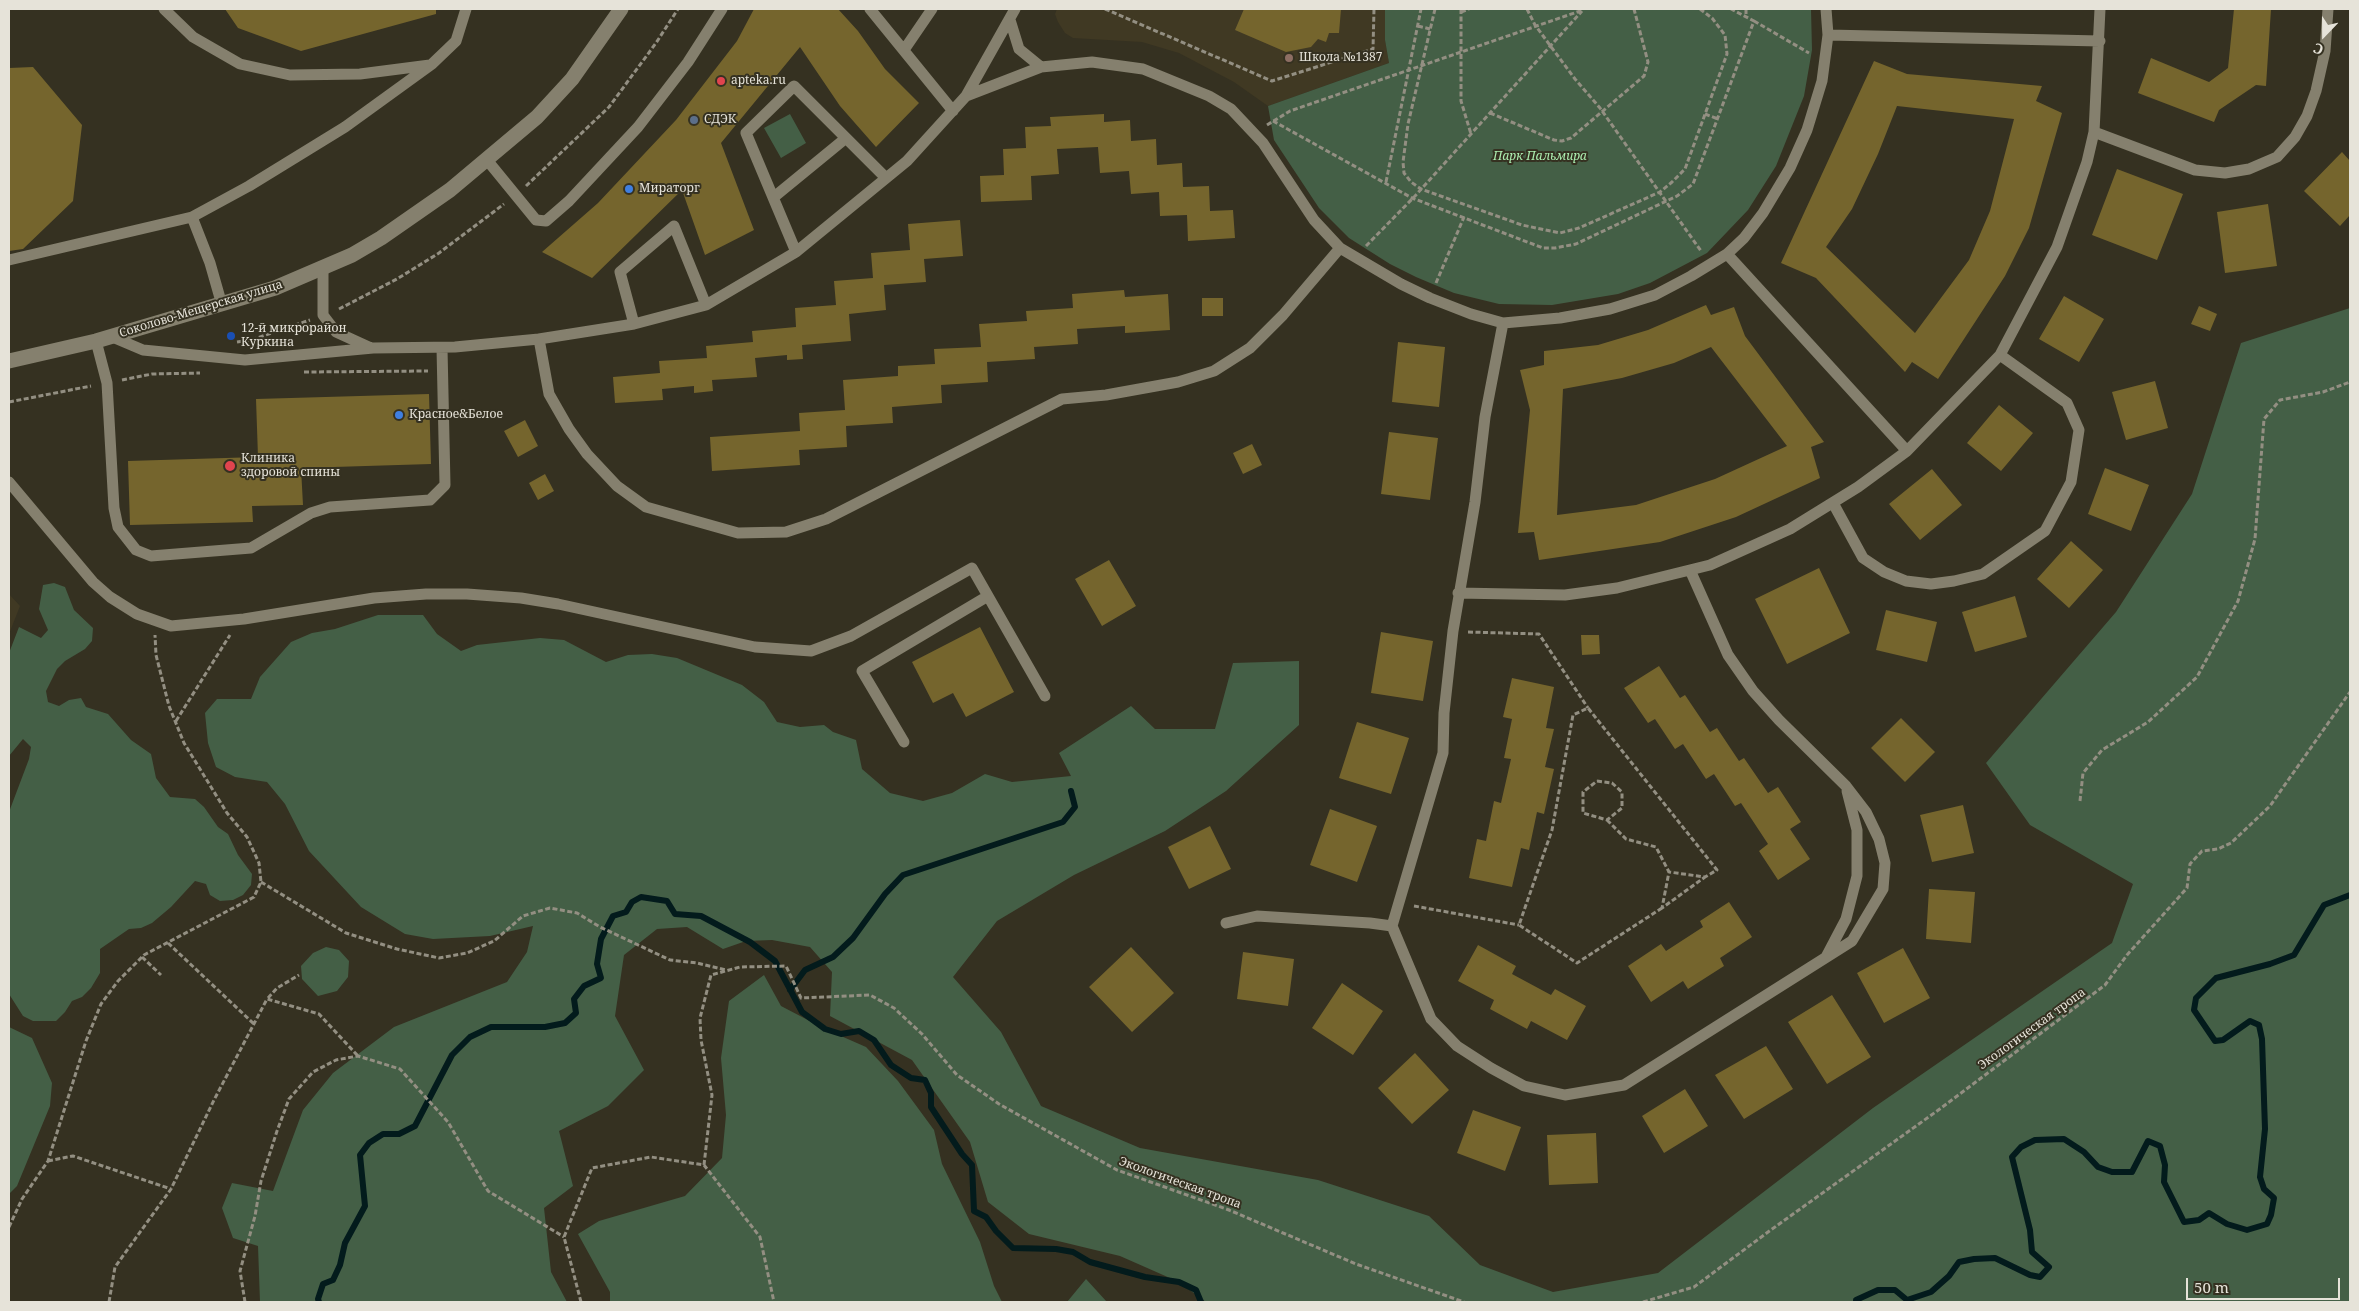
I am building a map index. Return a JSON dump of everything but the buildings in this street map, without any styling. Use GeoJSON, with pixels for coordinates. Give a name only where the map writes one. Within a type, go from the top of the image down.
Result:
{"type":"FeatureCollection","features":[{"type":"Feature","properties":{"kind":"street","name":"Соколово-Мещерская улица"},"geometry":{"type":"LineString","coordinates":[[9,361],[103,338],[222,305],[275,288],[352,255],[381,238],[450,190],[537,117],[572,79],[621,9]]}},
{"type":"Feature","properties":{"kind":"lane"},"geometry":{"type":"LineString","coordinates":[[164,9],[193,37],[240,64],[290,75],[360,74],[432,64]]}},
{"type":"Feature","properties":{"kind":"lane"},"geometry":{"type":"LineString","coordinates":[[9,260],[192,217],[249,186],[345,127],[432,64],[456,41],[466,9]]}},
{"type":"Feature","properties":{"kind":"lane"},"geometry":{"type":"LineString","coordinates":[[487,160],[536,220],[546,221],[569,201],[638,127],[688,62],[722,9]]}},
{"type":"Feature","properties":{"kind":"lane"},"geometry":{"type":"LineString","coordinates":[[870,9],[953,111]]}},
{"type":"Feature","properties":{"kind":"lane"},"geometry":{"type":"LineString","coordinates":[[904,50],[932,9]]}},
{"type":"Feature","properties":{"kind":"lane"},"geometry":{"type":"LineString","coordinates":[[442,348],[445,485],[430,500],[330,507],[311,513],[251,548],[151,556],[136,550],[118,528],[114,508],[103,338],[143,350],[245,360],[373,348],[442,348],[539,339],[634,324],[706,304],[796,252],[907,161],[966,96],[1015,9]]}},
{"type":"Feature","properties":{"kind":"lane"},"geometry":{"type":"LineString","coordinates":[[966,96],[1042,67],[1092,62],[1143,69],[1209,96],[1230,109],[1254,132],[1314,220],[1340,248],[1354,257],[1400,284],[1471,314],[1503,322],[1560,318],[1610,309],[1655,295],[1727,254],[1744,238],[1763,213],[1790,168],[1808,130],[1822,81],[1825,62],[1828,35],[1826,9]]}},
{"type":"Feature","properties":{"kind":"lane"},"geometry":{"type":"LineString","coordinates":[[1458,593],[1565,596],[1617,588],[1710,565],[1790,529],[1832,503],[1907,451],[2000,355],[2057,247],[2087,162],[2094,132],[2100,41],[2100,9]]}},
{"type":"Feature","properties":{"kind":"lane"},"geometry":{"type":"LineString","coordinates":[[2094,132],[2195,170],[2225,173],[2249,169],[2277,157],[2295,136],[2307,116],[2316,91],[2325,51],[2328,9]]}},
{"type":"Feature","properties":{"kind":"lane"},"geometry":{"type":"LineString","coordinates":[[1010,20],[1019,48],[1042,67]]}},
{"type":"Feature","properties":{"kind":"lane"},"geometry":{"type":"LineString","coordinates":[[1828,35],[2100,41]]}},
{"type":"Feature","properties":{"kind":"lane"},"geometry":{"type":"LineString","coordinates":[[796,252],[746,133],[794,86],[886,178]]}},
{"type":"Feature","properties":{"kind":"lane"},"geometry":{"type":"LineString","coordinates":[[774,197],[846,138]]}},
{"type":"Feature","properties":{"kind":"lane"},"geometry":{"type":"LineString","coordinates":[[192,217],[210,263],[222,305]]}},
{"type":"Feature","properties":{"kind":"lane"},"geometry":{"type":"LineString","coordinates":[[634,324],[620,272],[674,226],[706,304]]}},
{"type":"Feature","properties":{"kind":"lane"},"geometry":{"type":"LineString","coordinates":[[539,339],[548,394],[587,454],[617,486],[646,507],[738,533],[786,532],[826,520],[1062,399],[1106,395],[1178,382],[1214,371],[1250,348],[1283,315],[1340,248]]}},
{"type":"Feature","properties":{"kind":"lane"},"geometry":{"type":"LineString","coordinates":[[1727,254],[1907,451]]}},
{"type":"Feature","properties":{"kind":"lane"},"geometry":{"type":"LineString","coordinates":[[323,267],[324,315],[336,332],[373,348]]}},
{"type":"Feature","properties":{"kind":"lane"},"geometry":{"type":"LineString","coordinates":[[1503,322],[1485,417],[1475,502],[1458,593],[1444,713],[1443,753],[1392,926],[1432,1019],[1457,1046],[1524,1086],[1565,1095],[1624,1084],[1852,942],[1883,889],[1885,863],[1878,839],[1866,812],[1846,786],[1778,720],[1754,691],[1728,655],[1699,594],[1690,570]]}},
{"type":"Feature","properties":{"kind":"lane"},"geometry":{"type":"LineString","coordinates":[[1832,503],[1863,558],[1884,572],[1906,581],[1931,584],[1983,574],[2045,530],[2071,482],[2079,430],[2067,403],[2000,355]]}},
{"type":"Feature","properties":{"kind":"lane"},"geometry":{"type":"LineString","coordinates":[[9,482],[93,582],[110,597],[137,614],[171,626],[240,620],[374,598],[426,594],[474,594],[521,598],[558,604],[755,647],[811,650],[851,636],[972,568],[1045,696]]}},
{"type":"Feature","properties":{"kind":"lane"},"geometry":{"type":"LineString","coordinates":[[904,742],[862,670],[988,596]]}},
{"type":"Feature","properties":{"kind":"lane"},"geometry":{"type":"LineString","coordinates":[[1825,958],[1846,919],[1857,876],[1857,830],[1846,786]]}},
{"type":"Feature","properties":{"kind":"lane"},"geometry":{"type":"LineString","coordinates":[[1226,922],[1257,916],[1370,922],[1392,926]]}},
{"type":"Feature","properties":{"kind":"path"},"geometry":{"type":"LineString","coordinates":[[234,343],[251,340],[324,315],[397,280],[431,258],[515,196],[609,107],[656,43],[678,9]]}},
{"type":"Feature","properties":{"kind":"path"},"geometry":{"type":"LineString","coordinates":[[1105,9],[1272,81],[1373,49],[1374,9]]}},
{"type":"Feature","properties":{"kind":"path"},"geometry":{"type":"LineString","coordinates":[[1386,182],[1422,9]]}},
{"type":"Feature","properties":{"kind":"path"},"geometry":{"type":"LineString","coordinates":[[1435,9],[1408,124],[1403,162],[1404,173],[1411,182],[1421,189],[1522,225],[1560,233],[1579,228],[1660,192],[1685,169],[1725,61],[1727,45],[1725,35],[1718,25],[1700,9]]}},
{"type":"Feature","properties":{"kind":"path"},"geometry":{"type":"LineString","coordinates":[[1468,9],[1461,10],[1461,101],[1471,134]]}},
{"type":"Feature","properties":{"kind":"path"},"geometry":{"type":"LineString","coordinates":[[1527,9],[1535,25],[1575,79],[1603,112],[1710,264]]}},
{"type":"Feature","properties":{"kind":"path"},"geometry":{"type":"LineString","coordinates":[[1254,132],[1290,111],[1583,9]]}},
{"type":"Feature","properties":{"kind":"path"},"geometry":{"type":"LineString","coordinates":[[1354,257],[1421,189],[1583,9]]}},
{"type":"Feature","properties":{"kind":"path"},"geometry":{"type":"LineString","coordinates":[[1490,113],[1554,140],[1562,141],[1571,138],[1644,76],[1647,70],[1648,62],[1634,9]]}},
{"type":"Feature","properties":{"kind":"path"},"geometry":{"type":"LineString","coordinates":[[1731,9],[1825,62]]}},
{"type":"Feature","properties":{"kind":"path"},"geometry":{"type":"LineString","coordinates":[[1746,9],[1746,17]]}},
{"type":"Feature","properties":{"kind":"path"},"geometry":{"type":"LineString","coordinates":[[1273,121],[1412,198],[1543,248],[1576,244],[1666,201],[1687,190],[1692,184],[1754,21]]}},
{"type":"Feature","properties":{"kind":"path"},"geometry":{"type":"LineString","coordinates":[[1418,26],[1430,28]]}},
{"type":"Feature","properties":{"kind":"path"},"geometry":{"type":"LineString","coordinates":[[1705,114],[1718,119]]}},
{"type":"Feature","properties":{"kind":"path"},"geometry":{"type":"LineString","coordinates":[[1430,298],[1464,217]]}},
{"type":"Feature","properties":{"kind":"path"},"geometry":{"type":"LineString","coordinates":[[297,372],[442,371]]}},
{"type":"Feature","properties":{"kind":"path"},"geometry":{"type":"LineString","coordinates":[[9,402],[152,374],[210,373]]}},
{"type":"Feature","properties":{"kind":"path"},"geometry":{"type":"LineString","coordinates":[[2080,801],[2083,773],[2102,750],[2148,722],[2197,677],[2238,601],[2255,539],[2264,419],[2280,400],[2323,392],[2350,382]]}},
{"type":"Feature","properties":{"kind":"path"},"geometry":{"type":"LineString","coordinates":[[9,1227],[22,1199],[48,1161],[86,1041],[101,1004],[118,981],[142,958],[254,897],[261,882],[259,863],[247,837],[227,813],[210,786],[184,743],[175,721],[169,706],[156,655],[154,620]]}},
{"type":"Feature","properties":{"kind":"path"},"geometry":{"type":"LineString","coordinates":[[175,721],[240,620]]}},
{"type":"Feature","properties":{"kind":"path"},"geometry":{"type":"LineString","coordinates":[[1399,903],[1519,925],[1577,962],[1662,908],[1717,870],[1588,708],[1539,634],[1453,631]]}},
{"type":"Feature","properties":{"kind":"path","name":"Экологическая тропа"},"geometry":{"type":"LineString","coordinates":[[1643,1302],[1694,1287],[1922,1123],[2105,986],[2127,955],[2187,888],[2190,864],[2202,851],[2218,849],[2231,843],[2270,806],[2350,692]]}},
{"type":"Feature","properties":{"kind":"path"},"geometry":{"type":"LineString","coordinates":[[1519,925],[1552,830],[1573,715],[1588,708]]}},
{"type":"Feature","properties":{"kind":"path"},"geometry":{"type":"LineString","coordinates":[[1607,820],[1622,808],[1622,792],[1612,783],[1598,781],[1583,792],[1584,813],[1607,820],[1626,839],[1656,847],[1668,872],[1662,908]]}},
{"type":"Feature","properties":{"kind":"path"},"geometry":{"type":"LineString","coordinates":[[1668,872],[1706,877]]}},
{"type":"Feature","properties":{"kind":"path"},"geometry":{"type":"LineString","coordinates":[[261,882],[346,932],[397,948],[439,958],[467,953],[494,942],[523,916],[550,908],[577,913],[600,927],[670,960],[697,962],[727,970]]}},
{"type":"Feature","properties":{"kind":"path"},"geometry":{"type":"LineString","coordinates":[[168,943],[254,1024]]}},
{"type":"Feature","properties":{"kind":"path"},"geometry":{"type":"LineString","coordinates":[[142,958],[162,975]]}},
{"type":"Feature","properties":{"kind":"path","name":"Экологическая тропа"},"geometry":{"type":"LineString","coordinates":[[727,970],[740,967],[786,966],[801,998],[870,995],[894,1008],[922,1034],[958,1075],[999,1104],[1117,1170],[1229,1210],[1356,1264],[1464,1302]]}},
{"type":"Feature","properties":{"kind":"path"},"geometry":{"type":"LineString","coordinates":[[704,1165],[712,1094],[701,1040],[700,1018],[711,975],[727,970]]}},
{"type":"Feature","properties":{"kind":"path"},"geometry":{"type":"LineString","coordinates":[[108,1302],[116,1267],[171,1189],[214,1100],[238,1058],[267,999],[277,988],[299,975]]}},
{"type":"Feature","properties":{"kind":"path"},"geometry":{"type":"LineString","coordinates":[[267,999],[319,1014],[358,1056]]}},
{"type":"Feature","properties":{"kind":"path"},"geometry":{"type":"LineString","coordinates":[[245,1302],[240,1271],[255,1216],[260,1181],[289,1099],[313,1072],[336,1060],[358,1056],[400,1069],[448,1122],[488,1191],[564,1236]]}},
{"type":"Feature","properties":{"kind":"path"},"geometry":{"type":"LineString","coordinates":[[48,1161],[73,1156],[171,1189]]}},
{"type":"Feature","properties":{"kind":"path"},"geometry":{"type":"LineString","coordinates":[[581,1302],[564,1236],[592,1168],[651,1157],[704,1165],[760,1237],[774,1302]]}},
{"type":"Feature","properties":{"kind":"shaded area","name":"Школа №1387"},"geometry":{"type":"Polygon","coordinates":[[[1057,9],[1385,9],[1385,40],[1389,63],[1268,106],[1234,82],[1179,53],[1142,42],[1073,38],[1065,33],[1058,22],[1055,14],[1057,9]]]}},
{"type":"Feature","properties":{"kind":"shaded area"},"geometry":{"type":"Polygon","coordinates":[[[9,594],[20,606],[9,634],[9,594]]]}},
{"type":"Feature","properties":{"kind":"green space","name":"Парк Пальмира"},"geometry":{"type":"Polygon","coordinates":[[[1385,9],[1811,9],[1812,50],[1804,96],[1776,166],[1748,210],[1707,253],[1650,283],[1618,294],[1552,305],[1499,304],[1454,293],[1416,277],[1390,264],[1349,238],[1319,208],[1274,140],[1268,106],[1389,63],[1385,40],[1385,9]]]}},
{"type":"Feature","properties":{"kind":"green space"},"geometry":{"type":"Polygon","coordinates":[[[790,114],[806,143],[781,158],[764,128],[790,114]]]}},
{"type":"Feature","properties":{"kind":"green space"},"geometry":{"type":"Polygon","coordinates":[[[2350,308],[2350,1302],[1206,1302],[1179,1282],[1120,1256],[1029,1234],[988,1202],[970,1142],[912,1060],[830,1016],[832,972],[810,947],[772,940],[746,941],[723,949],[687,927],[657,929],[624,955],[615,1016],[644,1070],[608,1106],[559,1131],[573,1186],[544,1208],[551,1272],[567,1302],[260,1302],[258,1246],[233,1238],[222,1208],[232,1183],[273,1191],[303,1110],[333,1073],[394,1027],[507,982],[527,952],[533,926],[490,936],[433,939],[405,934],[361,907],[309,851],[285,804],[267,782],[235,777],[216,767],[208,743],[205,713],[217,699],[251,699],[260,677],[291,642],[312,633],[335,629],[378,615],[423,615],[437,634],[461,651],[477,645],[540,638],[564,640],[606,662],[628,655],[652,654],[677,658],[742,685],[764,702],[777,722],[800,727],[824,725],[833,732],[856,740],[862,769],[890,793],[923,801],[952,793],[985,774],[1012,782],[1071,776],[1059,753],[1131,706],[1155,729],[1215,729],[1233,663],[1299,661],[1299,725],[1226,791],[1165,831],[1074,875],[997,921],[953,977],[1001,1032],[1041,1106],[1140,1148],[1318,1180],[1429,1216],[1480,1265],[1553,1292],[1658,1273],[1873,1108],[2112,943],[2133,884],[2030,825],[1986,763],[2116,612],[2192,494],[2241,343],[2350,308]]]}},
{"type":"Feature","properties":{"kind":"green space"},"geometry":{"type":"Polygon","coordinates":[[[54,583],[65,587],[74,610],[93,628],[92,641],[85,649],[65,661],[57,669],[46,691],[48,702],[59,706],[69,700],[81,698],[86,707],[108,714],[131,740],[151,754],[156,778],[170,797],[195,799],[204,807],[218,827],[228,834],[238,855],[252,874],[251,885],[243,895],[233,900],[220,901],[210,895],[206,884],[195,881],[171,907],[152,923],[141,928],[129,929],[100,949],[100,973],[91,988],[82,997],[72,1001],[56,1021],[33,1021],[23,1016],[9,994],[9,812],[29,759],[31,747],[23,739],[9,756],[9,653],[19,627],[41,638],[48,630],[39,609],[43,585],[54,583]]]}},
{"type":"Feature","properties":{"kind":"green space"},"geometry":{"type":"Polygon","coordinates":[[[326,947],[339,950],[349,961],[348,977],[337,991],[318,996],[302,979],[301,966],[313,953],[326,947]]]}},
{"type":"Feature","properties":{"kind":"green space"},"geometry":{"type":"Polygon","coordinates":[[[764,975],[781,1006],[825,1029],[866,1047],[898,1081],[934,1130],[942,1164],[980,1242],[994,1286],[1002,1302],[610,1302],[610,1292],[578,1234],[599,1221],[685,1196],[722,1158],[726,1115],[721,1058],[729,1001],[764,975]]]}},
{"type":"Feature","properties":{"kind":"green space"},"geometry":{"type":"Polygon","coordinates":[[[9,1027],[32,1038],[52,1083],[50,1106],[17,1186],[9,1194],[9,1027]]]}},
{"type":"Feature","properties":{"kind":"green space"},"geometry":{"type":"Polygon","coordinates":[[[1086,1279],[1107,1302],[1067,1302],[1086,1279]]]}},
{"type":"Feature","properties":{"kind":"waterway"},"geometry":{"type":"LineString","coordinates":[[790,990],[805,970],[833,957],[853,938],[885,894],[903,875],[1063,822],[1075,807],[1071,791]]}},
{"type":"Feature","properties":{"kind":"waterway"},"geometry":{"type":"LineString","coordinates":[[1856,1302],[1856,1300],[1878,1290],[1895,1290],[1907,1300],[1931,1292],[1949,1276],[1959,1262],[1974,1259],[1995,1258],[2030,1275],[2040,1277],[2049,1267],[2032,1252],[2030,1230],[2012,1157],[2021,1147],[2035,1140],[2064,1139],[2084,1152],[2098,1167],[2112,1172],[2132,1172],[2148,1141],[2160,1146],[2165,1165],[2164,1182],[2184,1222],[2199,1220],[2209,1213],[2227,1224],[2247,1230],[2267,1224],[2271,1215],[2274,1198],[2264,1189],[2260,1177],[2265,1129],[2262,1039],[2259,1025],[2250,1021],[2223,1040],[2215,1041],[2194,1010],[2196,998],[2216,978],[2270,964],[2294,955],[2324,905],[2350,895]]}},
{"type":"Feature","properties":{"kind":"waterway"},"geometry":{"type":"LineString","coordinates":[[319,1302],[318,1299],[323,1284],[333,1280],[340,1265],[345,1243],[365,1206],[360,1155],[369,1143],[383,1134],[399,1134],[415,1126],[452,1055],[470,1037],[491,1027],[545,1027],[565,1023],[576,1013],[574,999],[584,986],[601,978],[597,964],[601,939],[613,916],[626,912],[632,902],[641,897],[667,901],[675,914],[701,916],[750,942],[775,961],[802,1012],[825,1029],[841,1034],[859,1031],[874,1040],[891,1065],[911,1078],[925,1080],[931,1093],[931,1107],[962,1154],[972,1165],[974,1211],[986,1217],[996,1231],[1013,1248],[1056,1249],[1073,1252],[1090,1262],[1145,1277],[1179,1282],[1196,1290],[1201,1302]]}},
{"type":"Feature","properties":{"kind":"place","name":"Школа №1387"},"geometry":{"type":"Point","coordinates":[1289,58]}},
{"type":"Feature","properties":{"kind":"place","name":"apteka.ru"},"geometry":{"type":"Point","coordinates":[721,81]}},
{"type":"Feature","properties":{"kind":"place","name":"СДЭК"},"geometry":{"type":"Point","coordinates":[694,120]}},
{"type":"Feature","properties":{"kind":"place","name":"Мираторг"},"geometry":{"type":"Point","coordinates":[629,189]}},
{"type":"Feature","properties":{"kind":"place","name":"12-й микрорайон Куркина"},"geometry":{"type":"Point","coordinates":[231,336]}},
{"type":"Feature","properties":{"kind":"place","name":"Красное&Белое"},"geometry":{"type":"Point","coordinates":[399,415]}},
{"type":"Feature","properties":{"kind":"place","name":"Клиника здоровой спины"},"geometry":{"type":"Point","coordinates":[230,466]}}]}
